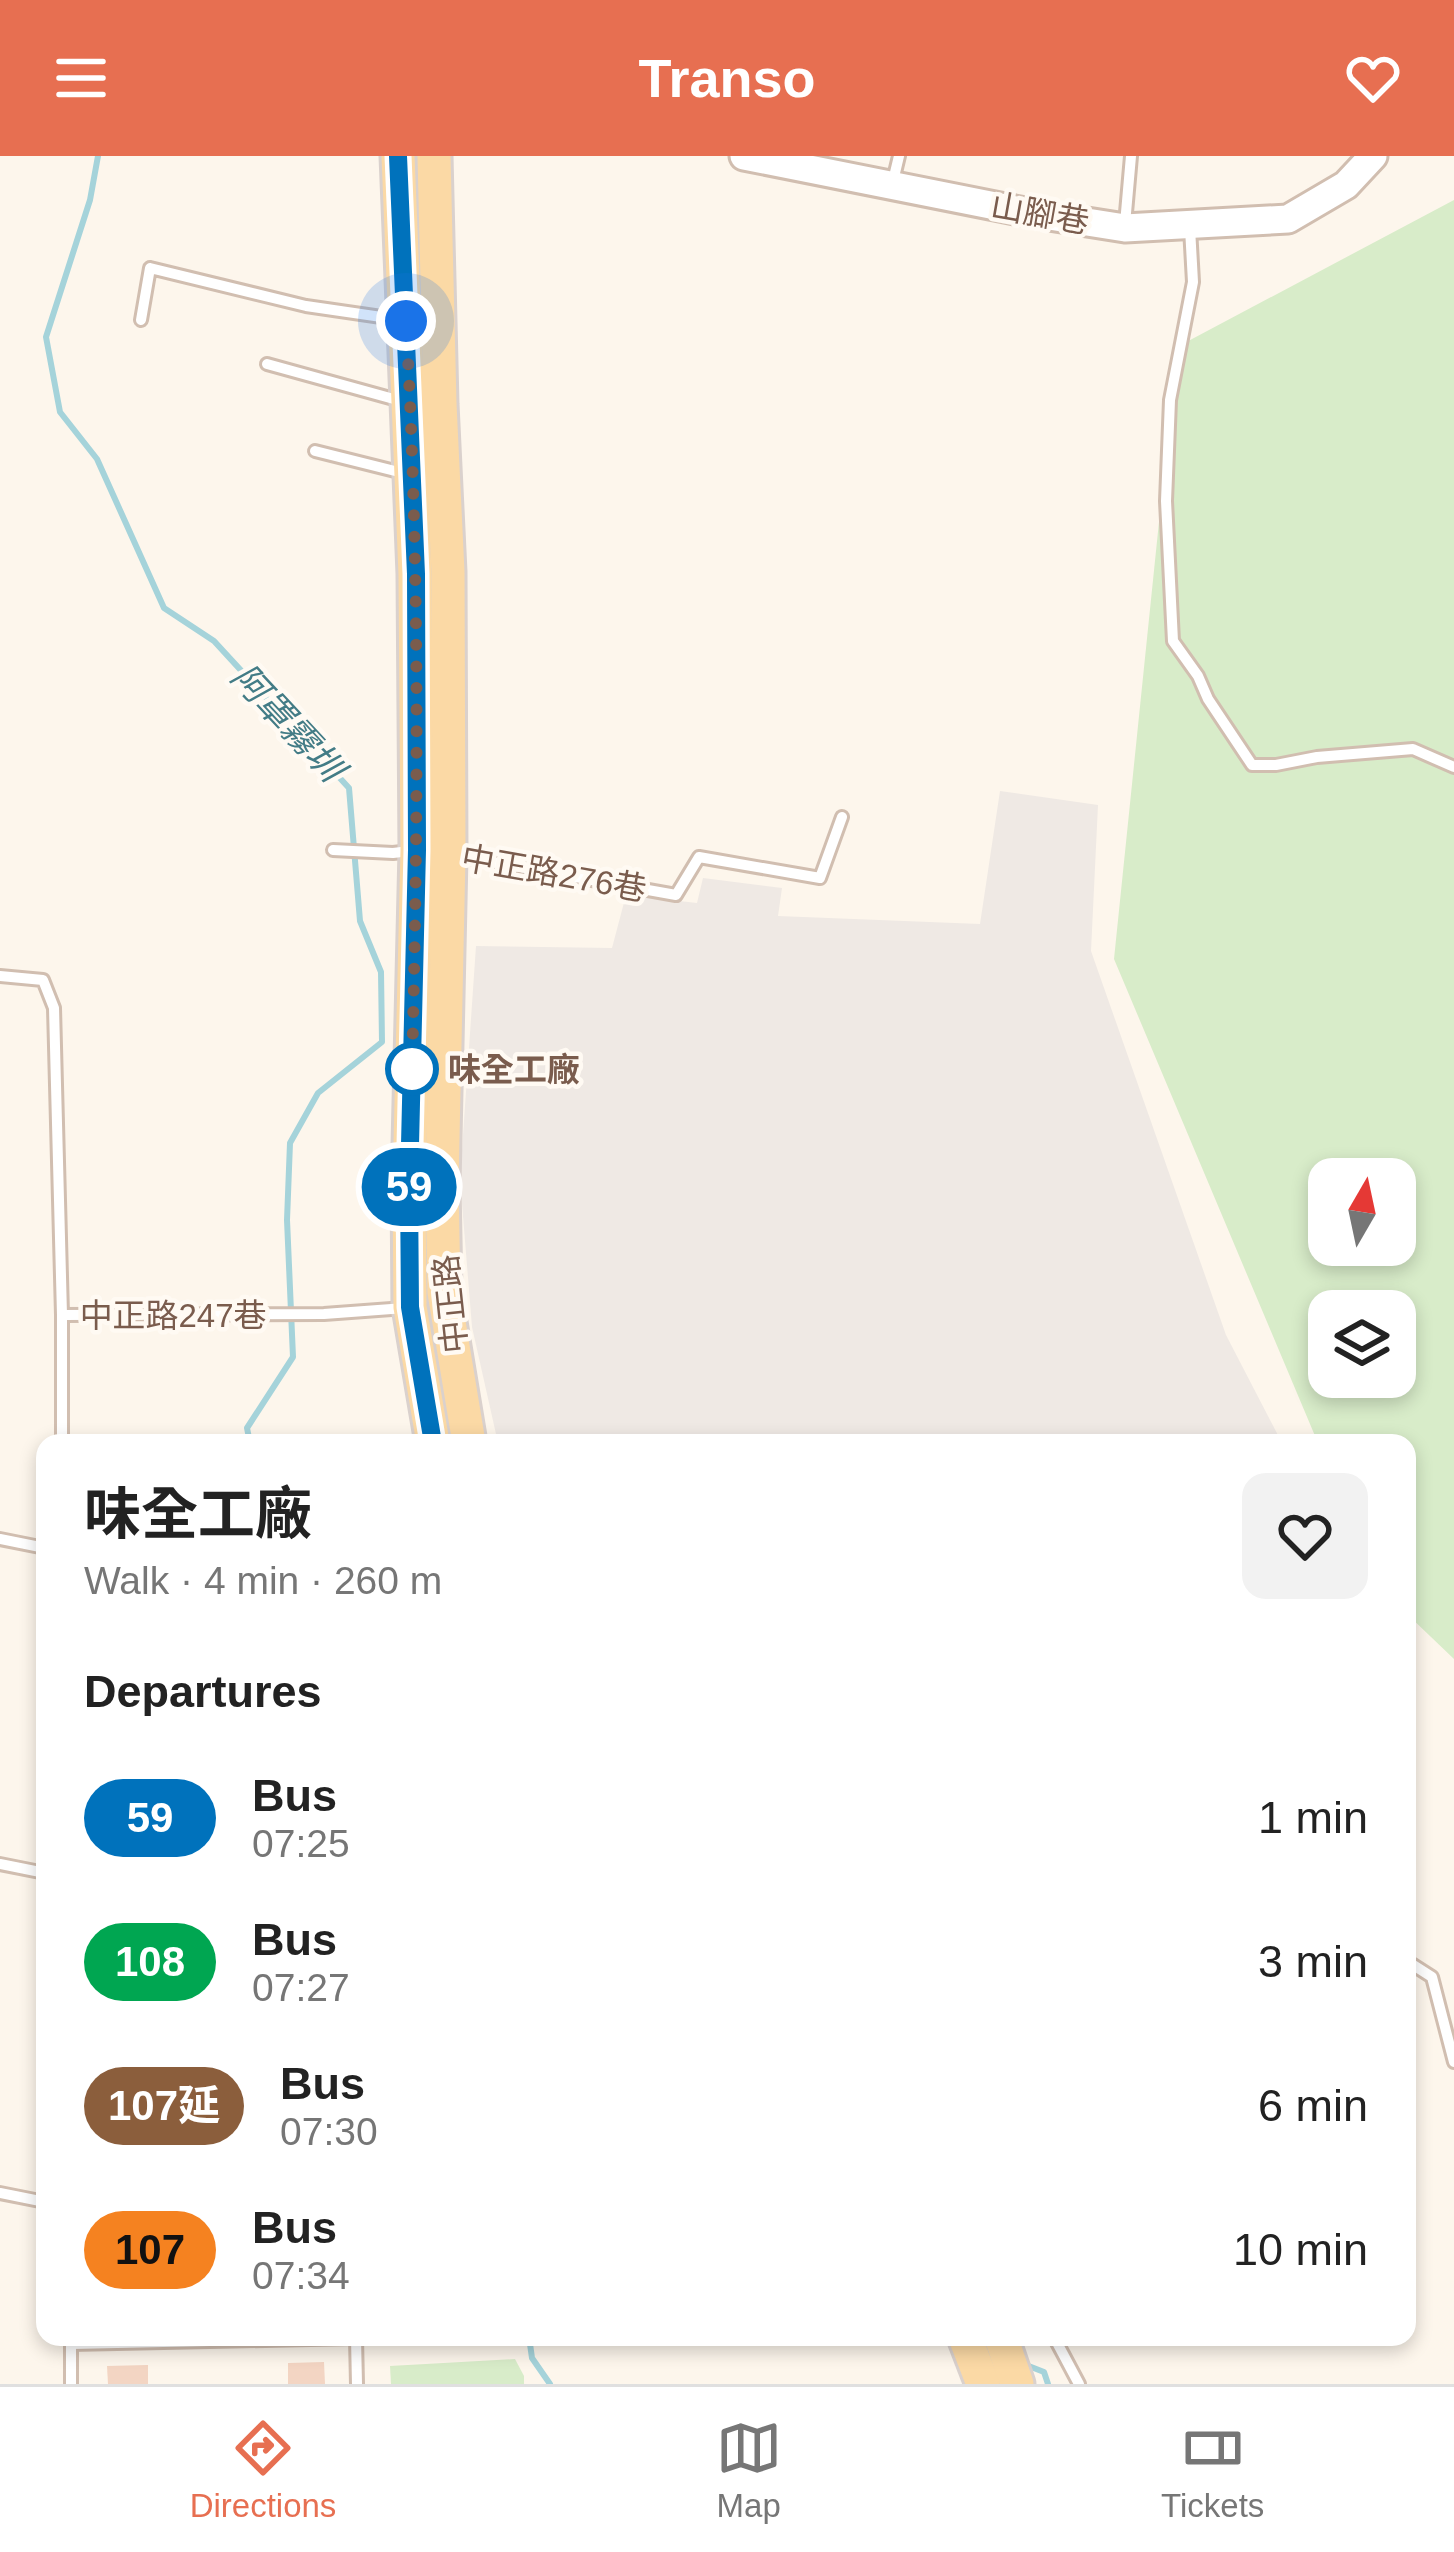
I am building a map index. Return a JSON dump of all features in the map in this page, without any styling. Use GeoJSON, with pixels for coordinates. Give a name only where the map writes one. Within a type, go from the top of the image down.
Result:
{"type":"FeatureCollection","features":[{"type":"Feature","properties":{"kind":"main road","name":"中正路"},"geometry":{"type":"LineString","coordinates":[[398,156],[406,321],[425,404],[448,572],[420,852],[409,1187],[410,1307],[431,1434]]}},
{"type":"Feature","properties":{"kind":"main road","name":"中正路"},"geometry":{"type":"LineString","coordinates":[[434,156],[425,404],[412,475],[420,852],[442,1185],[444,1292],[468,1434]]}},
{"type":"Feature","properties":{"kind":"main road"},"geometry":{"type":"LineString","coordinates":[[968,2346],[983,2384]]}},
{"type":"Feature","properties":{"kind":"main road"},"geometry":{"type":"LineString","coordinates":[[1004,2346],[1017,2384]]}},
{"type":"Feature","properties":{"kind":"street","name":"山腳巷"},"geometry":{"type":"LineString","coordinates":[[744,156],[896,170],[1030,213],[1125,228],[1288,218],[1346,185],[1373,156]]}},
{"type":"Feature","properties":{"kind":"lane"},"geometry":{"type":"LineString","coordinates":[[1125,228],[1131,156]]}},
{"type":"Feature","properties":{"kind":"lane"},"geometry":{"type":"LineString","coordinates":[[1190,224],[1193,282],[1170,400],[1166,501],[1173,641],[1252,765],[1413,749],[1454,767]]}},
{"type":"Feature","properties":{"kind":"lane"},"geometry":{"type":"LineString","coordinates":[[141,320],[149,268],[306,306],[406,321]]}},
{"type":"Feature","properties":{"kind":"lane"},"geometry":{"type":"LineString","coordinates":[[267,364],[425,404]]}},
{"type":"Feature","properties":{"kind":"lane"},"geometry":{"type":"LineString","coordinates":[[315,452],[412,475]]}},
{"type":"Feature","properties":{"kind":"lane","name":"中正路276巷"},"geometry":{"type":"LineString","coordinates":[[420,852],[676,895],[699,857],[820,878],[842,818]]}},
{"type":"Feature","properties":{"kind":"lane"},"geometry":{"type":"LineString","coordinates":[[333,850],[420,852]]}},
{"type":"Feature","properties":{"kind":"lane","name":"中正路247巷"},"geometry":{"type":"LineString","coordinates":[[0,976],[43,980],[54,1008],[62,1315],[325,1315],[410,1307],[444,1292]]}},
{"type":"Feature","properties":{"kind":"lane"},"geometry":{"type":"LineString","coordinates":[[62,1315],[62,1434]]}},
{"type":"Feature","properties":{"kind":"lane"},"geometry":{"type":"LineString","coordinates":[[0,1540],[36,1546]]}},
{"type":"Feature","properties":{"kind":"lane"},"geometry":{"type":"LineString","coordinates":[[0,1864],[36,1871]]}},
{"type":"Feature","properties":{"kind":"lane"},"geometry":{"type":"LineString","coordinates":[[1416,1967],[1432,1977],[1454,2062]]}},
{"type":"Feature","properties":{"kind":"lane"},"geometry":{"type":"LineString","coordinates":[[0,2193],[36,2200]]}},
{"type":"Feature","properties":{"kind":"lane"},"geometry":{"type":"LineString","coordinates":[[71,2346],[71,2384]]}},
{"type":"Feature","properties":{"kind":"lane"},"geometry":{"type":"LineString","coordinates":[[356,2346],[357,2384]]}},
{"type":"Feature","properties":{"kind":"lane"},"geometry":{"type":"LineString","coordinates":[[1059,2346],[1079,2384]]}},
{"type":"Feature","properties":{"kind":"shaded area"},"geometry":{"type":"Polygon","coordinates":[[[1000,791],[1098,805],[1091,951],[1226,1335],[1277,1434],[496,1434],[472,1327],[460,1179],[476,946],[612,948],[626,895],[697,903],[703,878],[782,888],[778,916],[980,924],[1000,791]]]}},
{"type":"Feature","properties":{"kind":"green space"},"geometry":{"type":"Polygon","coordinates":[[[1454,200],[1454,1659],[1416,1623],[1416,1434],[1314,1434],[1114,959],[1177,347],[1454,200]]]}},
{"type":"Feature","properties":{"kind":"green space"},"geometry":{"type":"Polygon","coordinates":[[[515,2359],[524,2384],[391,2384],[390,2366],[515,2359]]]}},
{"type":"Feature","properties":{"kind":"building"},"geometry":{"type":"Polygon","coordinates":[[[324,2362],[325,2384],[288,2384],[288,2363],[324,2362]]]}},
{"type":"Feature","properties":{"kind":"building"},"geometry":{"type":"Polygon","coordinates":[[[148,2365],[148,2384],[108,2384],[107,2366],[148,2365]]]}},
{"type":"Feature","properties":{"kind":"waterway","name":"阿罩霧圳"},"geometry":{"type":"LineString","coordinates":[[98,156],[90,200],[46,337],[60,412],[97,459],[164,608],[214,641],[349,788],[360,921],[381,972],[382,1042],[318,1093],[290,1143],[287,1220],[293,1357],[247,1428],[248,1434]]}},
{"type":"Feature","properties":{"kind":"waterway","name":"阿罩霧圳"},"geometry":{"type":"LineString","coordinates":[[530,2346],[532,2358],[550,2384]]}},
{"type":"Feature","properties":{"kind":"waterway"},"geometry":{"type":"LineString","coordinates":[[1026,2365],[1044,2372],[1048,2384]]}},
{"type":"Feature","properties":{"kind":"bus line","name":"59"},"geometry":{"type":"LineString","coordinates":[[398,156],[416,574],[410,1307],[431,1434]]}},
{"type":"Feature","properties":{"kind":"place","name":"味全工廠"},"geometry":{"type":"Point","coordinates":[412,1069]}},
{"type":"Feature","properties":{"kind":"route"},"geometry":{"type":"LineString","coordinates":[[406,321],[416,574],[412,1069]]}}]}
